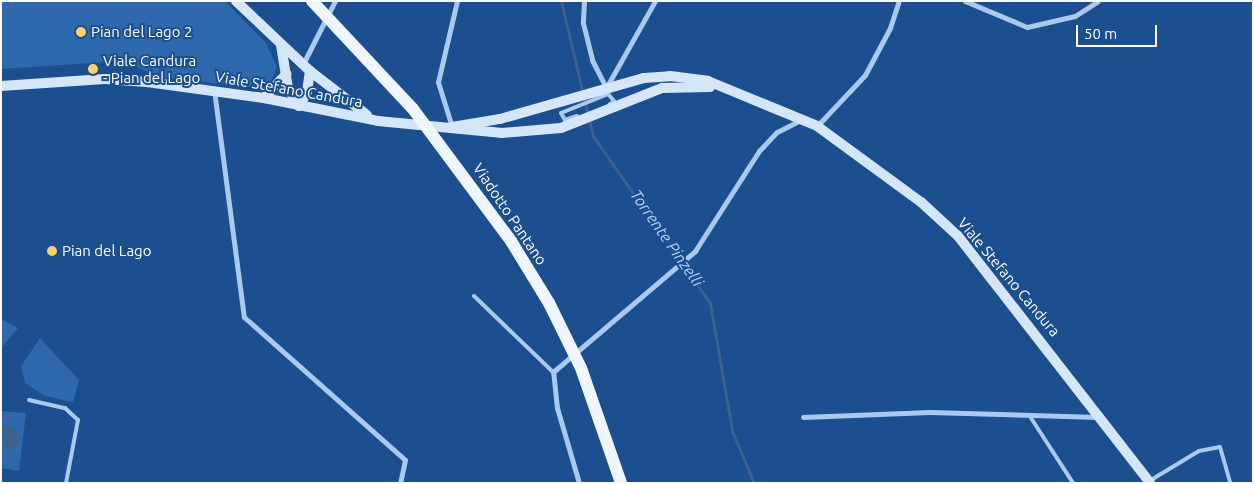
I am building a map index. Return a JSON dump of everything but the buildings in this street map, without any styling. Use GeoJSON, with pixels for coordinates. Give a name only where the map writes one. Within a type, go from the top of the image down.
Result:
{"type":"FeatureCollection","features":[{"type":"Feature","properties":{"kind":"main road"},"geometry":{"type":"LineString","coordinates":[[236,1],[306,68],[353,108],[378,121]]}},
{"type":"Feature","properties":{"kind":"main road","name":"Viadotto Pantano"},"geometry":{"type":"LineString","coordinates":[[312,1],[413,109],[475,188],[510,241],[549,303],[581,368],[621,483]]}},
{"type":"Feature","properties":{"kind":"main road"},"geometry":{"type":"LineString","coordinates":[[281,45],[286,74],[299,106]]}},
{"type":"Feature","properties":{"kind":"main road"},"geometry":{"type":"LineString","coordinates":[[299,106],[308,92],[306,68]]}},
{"type":"Feature","properties":{"kind":"main road"},"geometry":{"type":"LineString","coordinates":[[264,98],[286,74]]}},
{"type":"Feature","properties":{"kind":"main road","name":"Viale Stefano Candura"},"geometry":{"type":"LineString","coordinates":[[452,127],[574,102],[601,92],[670,76],[699,79],[817,126],[920,202],[958,236],[1100,416],[1149,482]]}},
{"type":"Feature","properties":{"kind":"main road","name":"Viale Stefano Candura"},"geometry":{"type":"LineString","coordinates":[[1,86],[105,79],[214,90],[378,121],[529,133],[605,111],[662,88],[689,85],[729,90]]}},
{"type":"Feature","properties":{"kind":"street"},"geometry":{"type":"LineString","coordinates":[[306,68],[336,1]]}},
{"type":"Feature","properties":{"kind":"street"},"geometry":{"type":"LineString","coordinates":[[452,127],[438,82],[457,1]]}},
{"type":"Feature","properties":{"kind":"street"},"geometry":{"type":"LineString","coordinates":[[584,1],[583,23],[601,92]]}},
{"type":"Feature","properties":{"kind":"street"},"geometry":{"type":"LineString","coordinates":[[601,92],[655,1]]}},
{"type":"Feature","properties":{"kind":"street"},"geometry":{"type":"LineString","coordinates":[[817,126],[865,75],[890,28],[899,1]]}},
{"type":"Feature","properties":{"kind":"street"},"geometry":{"type":"LineString","coordinates":[[965,1],[1027,28],[1074,16],[1098,1]]}},
{"type":"Feature","properties":{"kind":"street"},"geometry":{"type":"LineString","coordinates":[[214,90],[244,317],[405,460],[400,483]]}},
{"type":"Feature","properties":{"kind":"street"},"geometry":{"type":"LineString","coordinates":[[579,483],[558,408],[553,372],[695,250],[759,150],[777,132],[802,119]]}},
{"type":"Feature","properties":{"kind":"street"},"geometry":{"type":"LineString","coordinates":[[803,417],[930,412],[1031,418],[1100,416]]}},
{"type":"Feature","properties":{"kind":"lane"},"geometry":{"type":"LineString","coordinates":[[601,92],[613,96],[612,104],[605,111],[579,119],[561,116],[563,109],[574,102],[601,92]]}},
{"type":"Feature","properties":{"kind":"lane"},"geometry":{"type":"LineString","coordinates":[[579,119],[593,114]]}},
{"type":"Feature","properties":{"kind":"lane"},"geometry":{"type":"LineString","coordinates":[[474,296],[553,372]]}},
{"type":"Feature","properties":{"kind":"lane"},"geometry":{"type":"LineString","coordinates":[[29,400],[65,408],[78,420],[66,483]]}},
{"type":"Feature","properties":{"kind":"lane"},"geometry":{"type":"LineString","coordinates":[[1031,418],[1073,483]]}},
{"type":"Feature","properties":{"kind":"lane"},"geometry":{"type":"LineString","coordinates":[[1149,482],[1199,451],[1220,447],[1230,483]]}},
{"type":"Feature","properties":{"kind":"shaded area"},"geometry":{"type":"Polygon","coordinates":[[[1,1],[225,1],[266,43],[277,67],[271,81],[257,88],[159,77],[123,61],[1,69],[1,1]]]}},
{"type":"Feature","properties":{"kind":"shaded area"},"geometry":{"type":"Polygon","coordinates":[[[1,319],[18,328],[1,348],[1,319]]]}},
{"type":"Feature","properties":{"kind":"shaded area"},"geometry":{"type":"Polygon","coordinates":[[[40,338],[79,380],[73,402],[45,396],[25,383],[21,366],[40,338]]]}},
{"type":"Feature","properties":{"kind":"shaded area"},"geometry":{"type":"Polygon","coordinates":[[[1,411],[26,413],[19,471],[1,468],[1,411]]]}},
{"type":"Feature","properties":{"kind":"shaded area"},"geometry":{"type":"Polygon","coordinates":[[[1,425],[14,427],[18,434],[17,445],[5,452],[1,425]]]}},
{"type":"Feature","properties":{"kind":"waterway","name":"Torrente Pinzelli"},"geometry":{"type":"LineString","coordinates":[[561,1],[593,136],[710,303],[732,431],[754,483]]}},
{"type":"Feature","properties":{"kind":"place","name":"Pian del Lago 2"},"geometry":{"type":"Point","coordinates":[81,32]}},
{"type":"Feature","properties":{"kind":"place","name":"Viale Candura - Pian del Lago"},"geometry":{"type":"Point","coordinates":[93,69]}},
{"type":"Feature","properties":{"kind":"place","name":"Pian del Lago"},"geometry":{"type":"Point","coordinates":[52,251]}}]}
